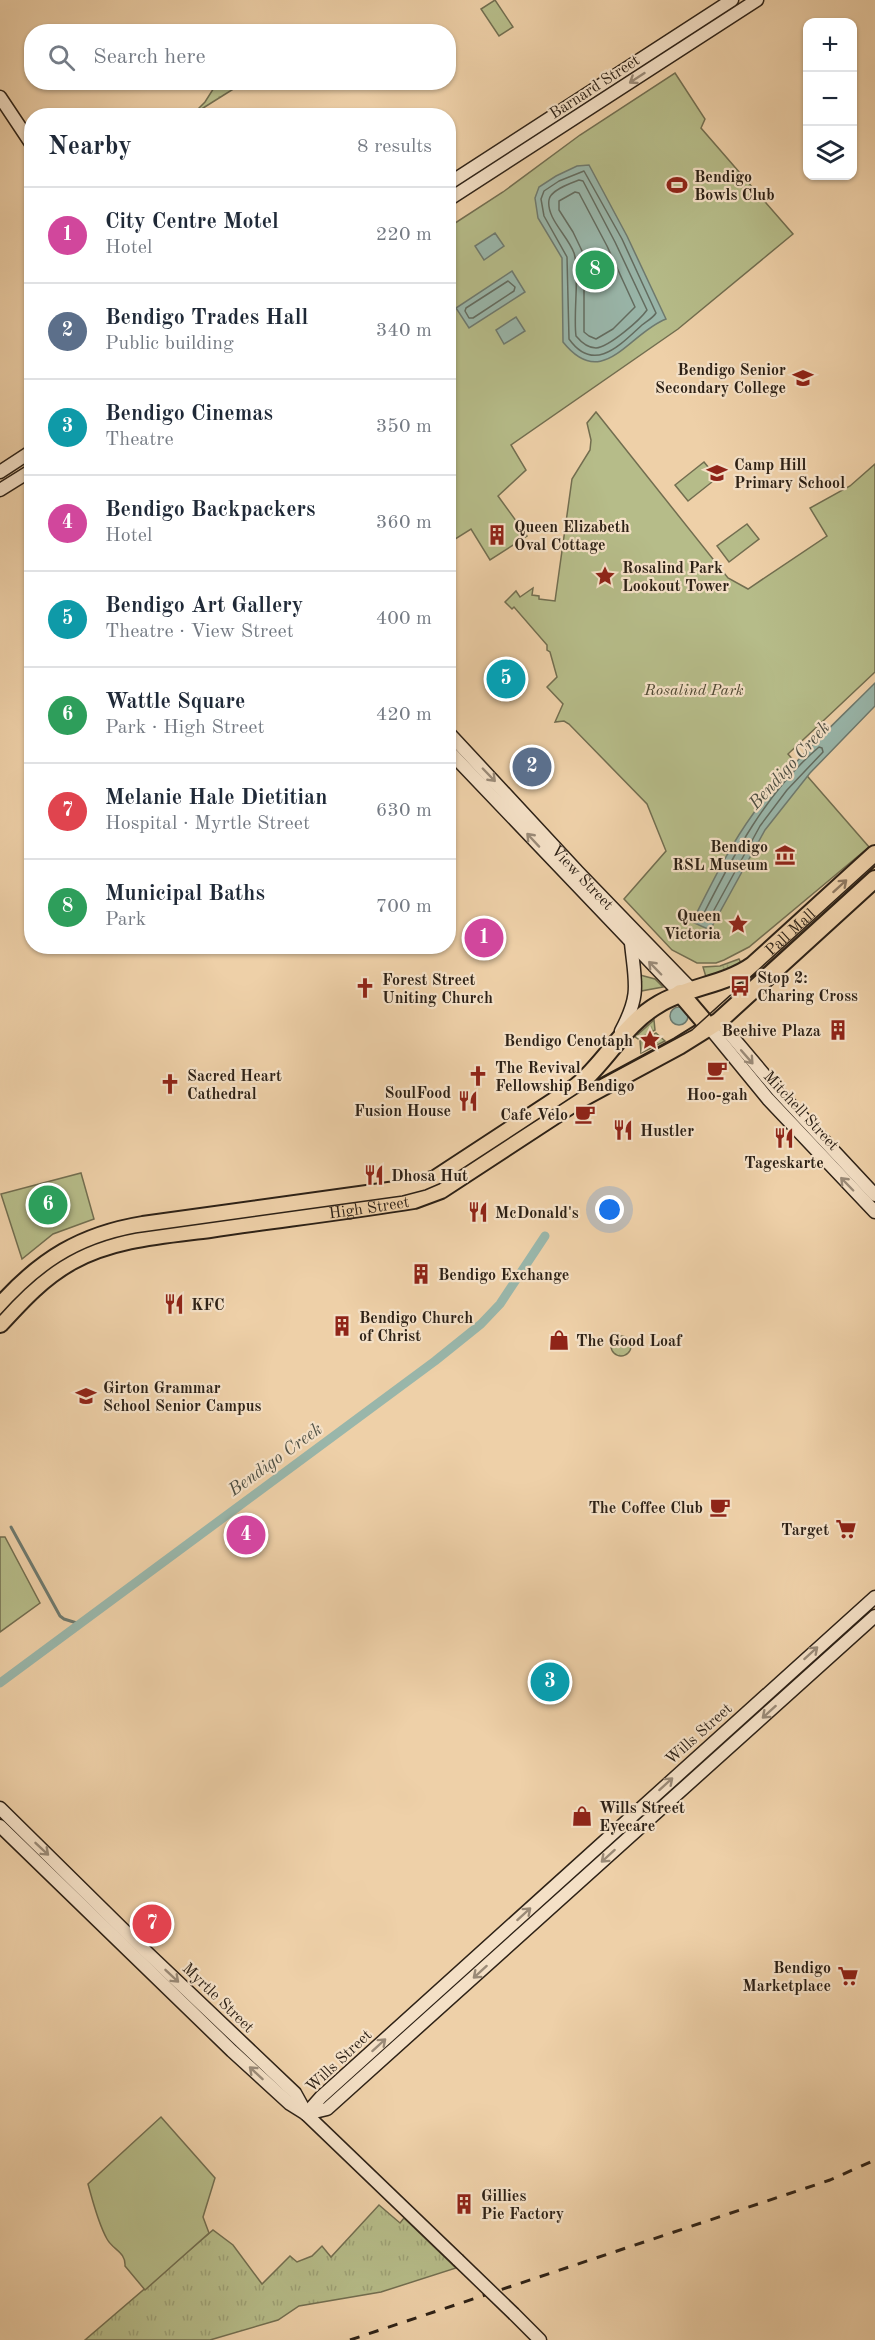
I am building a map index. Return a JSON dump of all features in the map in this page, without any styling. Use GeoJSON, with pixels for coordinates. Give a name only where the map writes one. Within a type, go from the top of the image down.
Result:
{"type":"FeatureCollection","features":[{"type":"Feature","properties":{"kind":"highway","name":"Pall Mall"},"geometry":{"type":"LineString","coordinates":[[685,991],[731,978],[746,970],[875,854]]}},
{"type":"Feature","properties":{"kind":"highway","name":"Pall Mall"},"geometry":{"type":"LineString","coordinates":[[714,1024],[875,879]]}},
{"type":"Feature","properties":{"kind":"highway","name":"View Street"},"geometry":{"type":"LineString","coordinates":[[685,991],[714,1024]]}},
{"type":"Feature","properties":{"kind":"highway","name":"High Street"},"geometry":{"type":"LineString","coordinates":[[556,1108],[585,1080],[611,1047],[644,1014],[685,991]]}},
{"type":"Feature","properties":{"kind":"highway","name":"High Street"},"geometry":{"type":"LineString","coordinates":[[0,1306],[30,1283],[119,1236],[344,1204],[420,1185],[481,1157],[556,1108],[714,1024]]}},
{"type":"Feature","properties":{"kind":"highway","name":"High Street"},"geometry":{"type":"LineString","coordinates":[[0,1324],[30,1283]]}},
{"type":"Feature","properties":{"kind":"main road","name":"Barnard Street"},"geometry":{"type":"LineString","coordinates":[[456,179],[732,0]]}},
{"type":"Feature","properties":{"kind":"main road","name":"Barnard Street"},"geometry":{"type":"LineString","coordinates":[[456,195],[757,0]]}},
{"type":"Feature","properties":{"kind":"main road"},"geometry":{"type":"LineString","coordinates":[[648,55],[650,58],[656,58],[708,26],[732,16]]}},
{"type":"Feature","properties":{"kind":"main road"},"geometry":{"type":"LineString","coordinates":[[0,97],[24,133]]}},
{"type":"Feature","properties":{"kind":"main road"},"geometry":{"type":"LineString","coordinates":[[469,170],[488,163],[542,130],[553,132]]}},
{"type":"Feature","properties":{"kind":"main road"},"geometry":{"type":"LineString","coordinates":[[456,192],[464,190]]}},
{"type":"Feature","properties":{"kind":"main road"},"geometry":{"type":"LineString","coordinates":[[0,472],[24,456]]}},
{"type":"Feature","properties":{"kind":"main road"},"geometry":{"type":"LineString","coordinates":[[0,490],[24,475]]}},
{"type":"Feature","properties":{"kind":"main road","name":"View Street"},"geometry":{"type":"LineString","coordinates":[[456,741],[635,940]]}},
{"type":"Feature","properties":{"kind":"main road","name":"View Street"},"geometry":{"type":"LineString","coordinates":[[456,758],[685,991]]}},
{"type":"Feature","properties":{"kind":"main road"},"geometry":{"type":"LineString","coordinates":[[611,1047],[635,999],[635,940]]}},
{"type":"Feature","properties":{"kind":"main road","name":"Mitchell Street"},"geometry":{"type":"LineString","coordinates":[[714,1024],[773,1095],[825,1150],[875,1212]]}},
{"type":"Feature","properties":{"kind":"main road","name":"Mitchell Street"},"geometry":{"type":"LineString","coordinates":[[825,1150],[875,1195]]}},
{"type":"Feature","properties":{"kind":"main road","name":"Wills Street"},"geometry":{"type":"LineString","coordinates":[[306,2114],[321,2097],[576,1865],[875,1597]]}},
{"type":"Feature","properties":{"kind":"main road","name":"Wills Street"},"geometry":{"type":"LineString","coordinates":[[306,2114],[327,2109],[875,1616]]}},
{"type":"Feature","properties":{"kind":"main road","name":"Myrtle Street"},"geometry":{"type":"LineString","coordinates":[[0,1808],[136,1942],[295,2093],[306,2114]]}},
{"type":"Feature","properties":{"kind":"main road","name":"Myrtle Street"},"geometry":{"type":"LineString","coordinates":[[0,1826],[232,2051],[290,2104],[306,2114],[540,2340]]}},
{"type":"Feature","properties":{"kind":"main road"},"geometry":{"type":"LineString","coordinates":[[576,1865],[585,1876]]}},
{"type":"Feature","properties":{"kind":"green space"},"geometry":{"type":"Polygon","coordinates":[[[495,0],[513,27],[499,36],[481,9],[495,0]]]}},
{"type":"Feature","properties":{"kind":"green space"},"geometry":{"type":"Polygon","coordinates":[[[675,73],[705,119],[701,128],[793,234],[678,329],[511,445],[526,470],[498,496],[527,536],[490,560],[471,529],[456,539],[456,222],[503,192],[580,135],[675,73]]]}},
{"type":"Feature","properties":{"kind":"green space"},"geometry":{"type":"Polygon","coordinates":[[[213,90],[232,90],[203,108],[199,108],[213,90]]]}},
{"type":"Feature","properties":{"kind":"green space","name":"Rosalind Park"},"geometry":{"type":"Polygon","coordinates":[[[596,412],[728,578],[748,589],[827,536],[810,508],[850,486],[875,464],[875,672],[788,754],[869,847],[749,947],[716,963],[697,963],[672,950],[624,899],[666,851],[647,804],[569,724],[564,721],[555,722],[563,704],[547,687],[557,677],[550,652],[547,650],[547,645],[514,607],[512,609],[505,602],[516,591],[520,597],[533,588],[532,595],[539,596],[539,599],[555,601],[572,479],[590,450],[591,440],[587,423],[596,412]]]}},
{"type":"Feature","properties":{"kind":"green space"},"geometry":{"type":"Polygon","coordinates":[[[704,462],[717,478],[688,501],[675,485],[704,462]]]}},
{"type":"Feature","properties":{"kind":"green space"},"geometry":{"type":"Polygon","coordinates":[[[747,524],[759,539],[729,562],[717,546],[747,524]]]}},
{"type":"Feature","properties":{"kind":"green space"},"geometry":{"type":"Polygon","coordinates":[[[739,959],[742,965],[706,977],[703,967],[720,966],[739,959]]]}},
{"type":"Feature","properties":{"kind":"green space"},"geometry":{"type":"Polygon","coordinates":[[[640,975],[655,979],[663,987],[641,991],[640,975]]]}},
{"type":"Feature","properties":{"kind":"green space"},"geometry":{"type":"Polygon","coordinates":[[[654,1020],[655,1030],[638,1039],[635,1037],[654,1020]]]}},
{"type":"Feature","properties":{"kind":"green space"},"geometry":{"type":"Polygon","coordinates":[[[656,1033],[665,1041],[641,1053],[640,1041],[644,1039],[648,1047],[657,1042],[653,1035],[656,1033]]]}},
{"type":"Feature","properties":{"kind":"green space"},"geometry":{"type":"Polygon","coordinates":[[[81,1173],[94,1219],[53,1234],[22,1259],[1,1194],[81,1173]]]}},
{"type":"Feature","properties":{"kind":"green space"},"geometry":{"type":"Polygon","coordinates":[[[617,1336],[625,1336],[631,1342],[631,1350],[625,1356],[617,1356],[611,1350],[611,1342],[617,1336]]]}},
{"type":"Feature","properties":{"kind":"green space"},"geometry":{"type":"Polygon","coordinates":[[[0,1537],[5,1537],[40,1603],[0,1632],[0,1537]]]}},
{"type":"Feature","properties":{"kind":"green space"},"geometry":{"type":"Polygon","coordinates":[[[161,2117],[215,2178],[203,2217],[209,2233],[145,2290],[125,2266],[121,2254],[107,2239],[98,2219],[88,2184],[161,2117]]]}},
{"type":"Feature","properties":{"kind":"green space"},"geometry":{"type":"Polygon","coordinates":[[[379,2205],[400,2223],[404,2218],[456,2268],[381,2292],[299,2306],[278,2320],[210,2340],[85,2340],[213,2230],[233,2245],[262,2284],[290,2256],[297,2262],[312,2256],[322,2246],[331,2257],[379,2205]]]}},
{"type":"Feature","properties":{"kind":"water"},"geometry":{"type":"Polygon","coordinates":[[[589,165],[627,236],[666,319],[616,354],[603,360],[591,361],[577,356],[563,342],[562,258],[538,218],[535,198],[539,187],[556,176],[577,166],[589,165]]]}},
{"type":"Feature","properties":{"kind":"water"},"geometry":{"type":"Polygon","coordinates":[[[495,233],[504,246],[484,260],[475,246],[495,233]]]}},
{"type":"Feature","properties":{"kind":"water"},"geometry":{"type":"Polygon","coordinates":[[[512,271],[525,292],[469,328],[456,308],[512,271]]]}},
{"type":"Feature","properties":{"kind":"water"},"geometry":{"type":"Polygon","coordinates":[[[516,317],[525,331],[504,344],[496,330],[516,317]]]}},
{"type":"Feature","properties":{"kind":"water"},"geometry":{"type":"Polygon","coordinates":[[[875,683],[875,706],[810,773],[765,830],[710,930],[692,922],[728,853],[753,814],[796,763],[875,683]]]}},
{"type":"Feature","properties":{"kind":"water"},"geometry":{"type":"Polygon","coordinates":[[[679,1007],[687,1012],[688,1016],[683,1024],[679,1025],[671,1020],[670,1016],[675,1008],[679,1007]]]}},
{"type":"Feature","properties":{"kind":"waterway","name":"Bendigo Creek"},"geometry":{"type":"LineString","coordinates":[[0,1683],[435,1361],[481,1324],[500,1304],[545,1236]]}},
{"type":"Feature","properties":{"kind":"waterway"},"geometry":{"type":"LineString","coordinates":[[11,1527],[60,1616],[80,1624]]}},
{"type":"Feature","properties":{"kind":"tram line"},"geometry":{"type":"LineString","coordinates":[[0,1315],[29,1285],[60,1262],[95,1244],[115,1238],[136,1233],[402,1196],[439,1184],[595,1082],[692,1030],[875,864]]}},
{"type":"Feature","properties":{"kind":"railway"},"geometry":{"type":"LineString","coordinates":[[350,2340],[830,2180],[875,2160]]}},
{"type":"Feature","properties":{"kind":"place","name":"Bendigo Bowls Club"},"geometry":{"type":"Point","coordinates":[677,185]}},
{"type":"Feature","properties":{"kind":"place","name":"Municipal Baths"},"geometry":{"type":"Point","coordinates":[595,270]}},
{"type":"Feature","properties":{"kind":"place","name":"Bendigo Senior Secondary College"},"geometry":{"type":"Point","coordinates":[803,378]}},
{"type":"Feature","properties":{"kind":"place","name":"Camp Hill Primary School"},"geometry":{"type":"Point","coordinates":[717,473]}},
{"type":"Feature","properties":{"kind":"place","name":"Queen Elizabeth Oval Cottage"},"geometry":{"type":"Point","coordinates":[497,535]}},
{"type":"Feature","properties":{"kind":"place","name":"Rosalind Park Lookout Tower"},"geometry":{"type":"Point","coordinates":[605,576]}},
{"type":"Feature","properties":{"kind":"place","name":"Bendigo Art Gallery"},"geometry":{"type":"Point","coordinates":[506,679]}},
{"type":"Feature","properties":{"kind":"place","name":"Bendigo Trades Hall"},"geometry":{"type":"Point","coordinates":[532,767]}},
{"type":"Feature","properties":{"kind":"place","name":"Bendigo RSL Museum"},"geometry":{"type":"Point","coordinates":[785,855]}},
{"type":"Feature","properties":{"kind":"place","name":"Queen Victoria"},"geometry":{"type":"Point","coordinates":[738,924]}},
{"type":"Feature","properties":{"kind":"place","name":"City Centre Motel"},"geometry":{"type":"Point","coordinates":[484,938]}},
{"type":"Feature","properties":{"kind":"place","name":"Stop 2: Charing Cross"},"geometry":{"type":"Point","coordinates":[740,986]}},
{"type":"Feature","properties":{"kind":"place","name":"Forest Street Uniting Church"},"geometry":{"type":"Point","coordinates":[365,988]}},
{"type":"Feature","properties":{"kind":"place","name":"Beehive Plaza"},"geometry":{"type":"Point","coordinates":[838,1030]}},
{"type":"Feature","properties":{"kind":"place","name":"Bendigo Cenotaph"},"geometry":{"type":"Point","coordinates":[650,1040]}},
{"type":"Feature","properties":{"kind":"place","name":"Hoo-gah"},"geometry":{"type":"Point","coordinates":[717,1070]}},
{"type":"Feature","properties":{"kind":"place","name":"The Revival Fellowship Bendigo"},"geometry":{"type":"Point","coordinates":[478,1076]}},
{"type":"Feature","properties":{"kind":"place","name":"Sacred Heart Cathedral"},"geometry":{"type":"Point","coordinates":[170,1084]}},
{"type":"Feature","properties":{"kind":"place","name":"SoulFood Fusion House"},"geometry":{"type":"Point","coordinates":[468,1101]}},
{"type":"Feature","properties":{"kind":"place","name":"Cafe Velo"},"geometry":{"type":"Point","coordinates":[585,1114]}},
{"type":"Feature","properties":{"kind":"place","name":"Hustler"},"geometry":{"type":"Point","coordinates":[623,1130]}},
{"type":"Feature","properties":{"kind":"place","name":"Tageskarte"},"geometry":{"type":"Point","coordinates":[784,1138]}},
{"type":"Feature","properties":{"kind":"place","name":"Dhosa Hut"},"geometry":{"type":"Point","coordinates":[374,1175]}},
{"type":"Feature","properties":{"kind":"place","name":"Wattle Square"},"geometry":{"type":"Point","coordinates":[48,1205]}},
{"type":"Feature","properties":{"kind":"place","name":"McDonald's"},"geometry":{"type":"Point","coordinates":[478,1212]}},
{"type":"Feature","properties":{"kind":"place","name":"Bendigo Exchange"},"geometry":{"type":"Point","coordinates":[421,1274]}},
{"type":"Feature","properties":{"kind":"place","name":"KFC"},"geometry":{"type":"Point","coordinates":[174,1304]}},
{"type":"Feature","properties":{"kind":"place","name":"Bendigo Church of Christ"},"geometry":{"type":"Point","coordinates":[342,1326]}},
{"type":"Feature","properties":{"kind":"place","name":"The Good Loaf"},"geometry":{"type":"Point","coordinates":[559,1340]}},
{"type":"Feature","properties":{"kind":"place","name":"Girton Grammar School Senior Campus"},"geometry":{"type":"Point","coordinates":[86,1396]}},
{"type":"Feature","properties":{"kind":"place","name":"The Coffee Club"},"geometry":{"type":"Point","coordinates":[720,1507]}},
{"type":"Feature","properties":{"kind":"place","name":"Target"},"geometry":{"type":"Point","coordinates":[846,1529]}},
{"type":"Feature","properties":{"kind":"place","name":"Bendigo Backpackers"},"geometry":{"type":"Point","coordinates":[246,1535]}},
{"type":"Feature","properties":{"kind":"place","name":"Bendigo Cinemas"},"geometry":{"type":"Point","coordinates":[550,1682]}},
{"type":"Feature","properties":{"kind":"place","name":"Wills Street Eyecare"},"geometry":{"type":"Point","coordinates":[582,1816]}},
{"type":"Feature","properties":{"kind":"place","name":"Melanie Hale Dietitian"},"geometry":{"type":"Point","coordinates":[152,1924]}},
{"type":"Feature","properties":{"kind":"place","name":"Bendigo Marketplace"},"geometry":{"type":"Point","coordinates":[848,1976]}},
{"type":"Feature","properties":{"kind":"place","name":"Gillies Pie Factory"},"geometry":{"type":"Point","coordinates":[464,2204]}}]}
